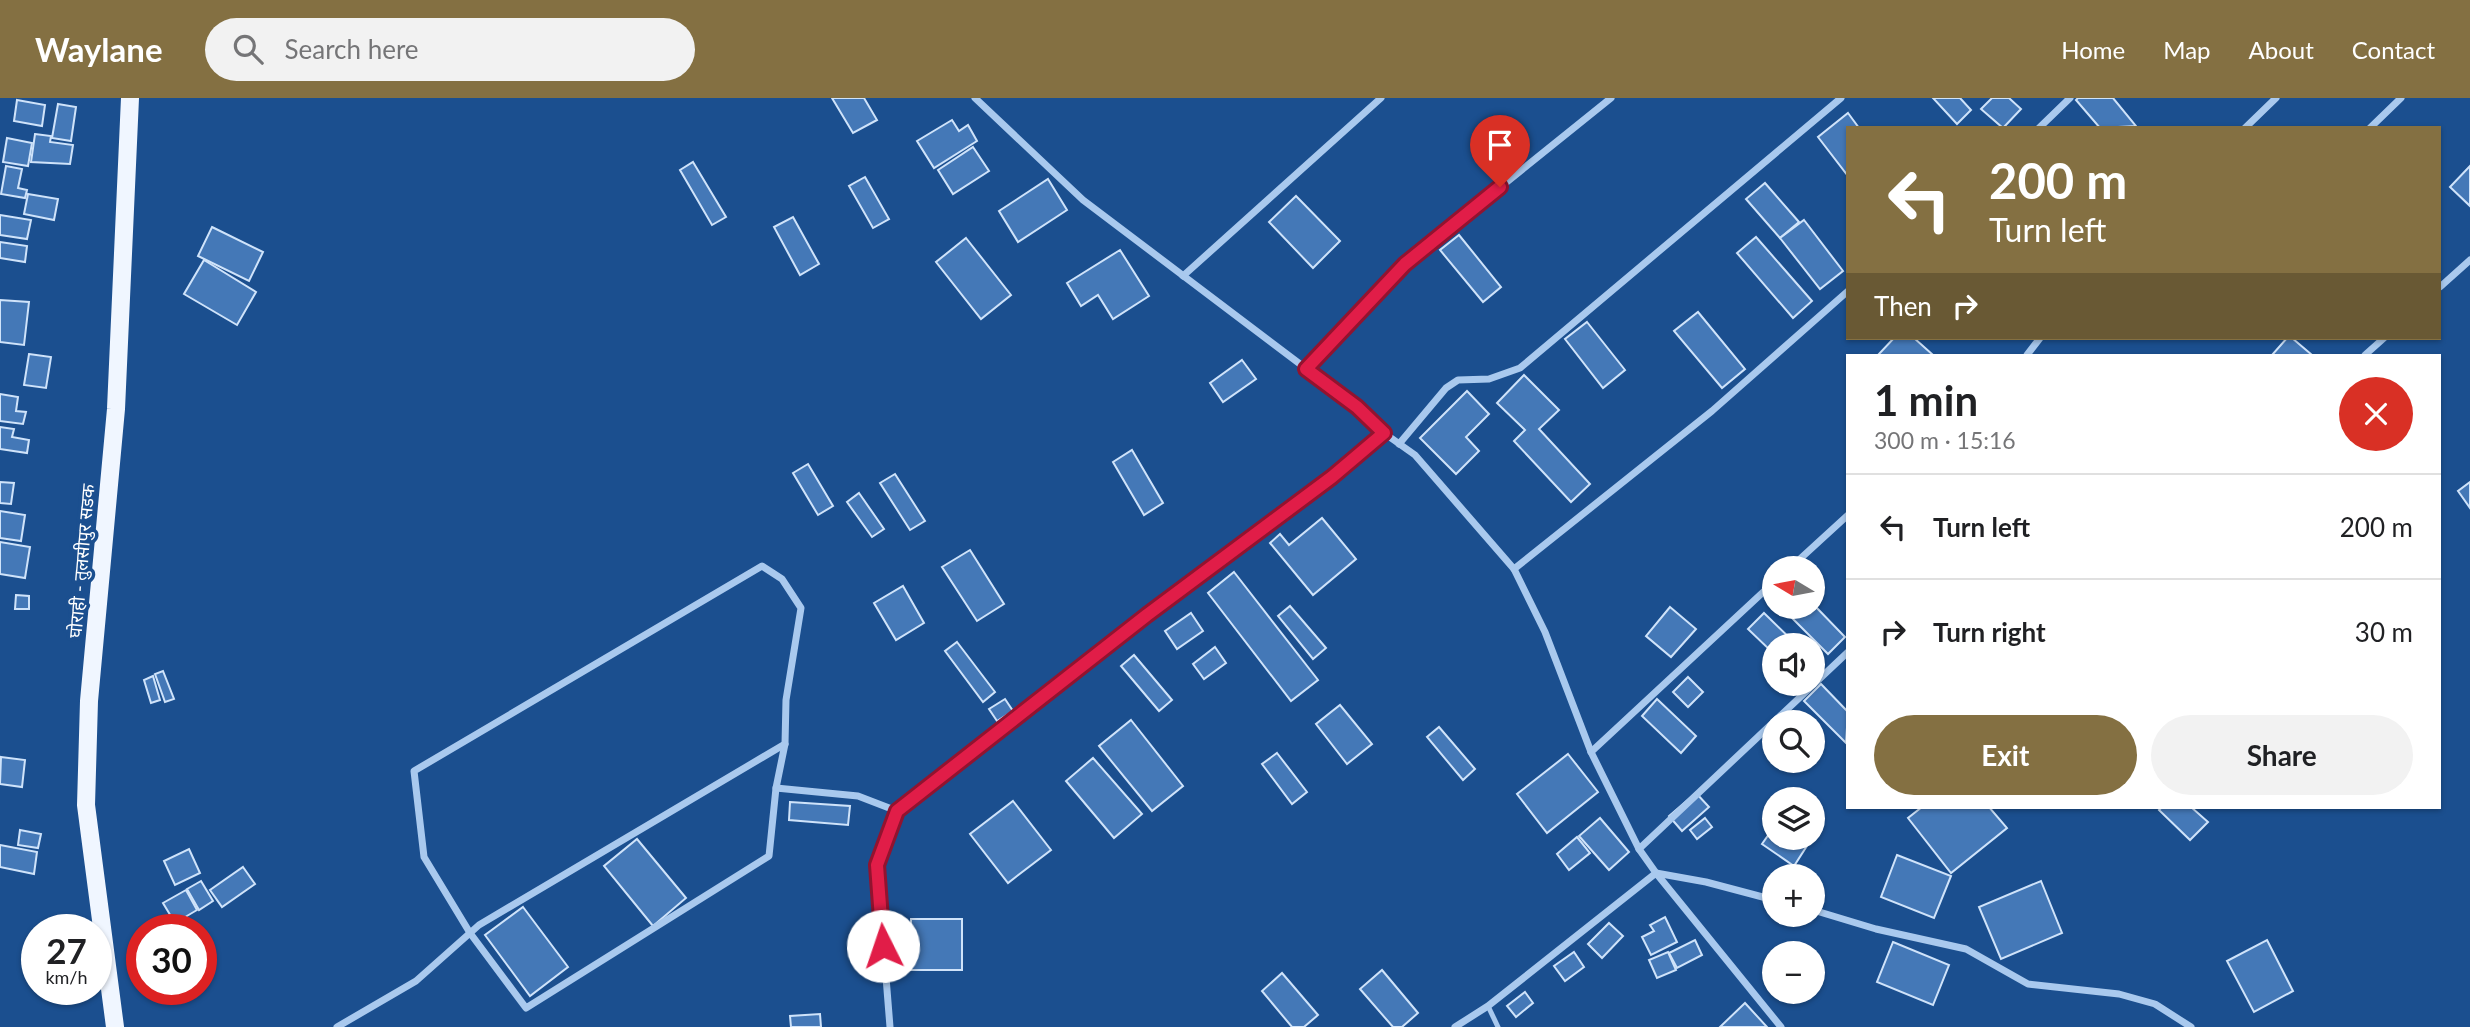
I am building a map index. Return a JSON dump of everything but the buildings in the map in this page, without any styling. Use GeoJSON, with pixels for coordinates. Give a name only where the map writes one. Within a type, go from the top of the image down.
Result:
{"type":"FeatureCollection","features":[{"type":"Feature","properties":{"kind":"main road","name":"घोराही - तुलसीपुर सडक"},"geometry":{"type":"LineString","coordinates":[[116,1027],[86,805],[89,701],[116,409],[130,98]]}},
{"type":"Feature","properties":{"kind":"street"},"geometry":{"type":"LineString","coordinates":[[975,98],[1083,200],[1357,407],[1384,433],[1415,455],[1514,569],[1545,632],[1591,752],[1639,849],[1781,1027]]}},
{"type":"Feature","properties":{"kind":"street"},"geometry":{"type":"LineString","coordinates":[[1183,276],[1381,98]]}},
{"type":"Feature","properties":{"kind":"street"},"geometry":{"type":"LineString","coordinates":[[1306,369],[1405,264],[1611,98]]}},
{"type":"Feature","properties":{"kind":"street"},"geometry":{"type":"LineString","coordinates":[[1399,444],[1446,388],[1458,380],[1489,379],[1520,368],[1841,98]]}},
{"type":"Feature","properties":{"kind":"street"},"geometry":{"type":"LineString","coordinates":[[2041,126],[2070,98]]}},
{"type":"Feature","properties":{"kind":"street"},"geometry":{"type":"LineString","coordinates":[[2247,126],[2276,98]]}},
{"type":"Feature","properties":{"kind":"street"},"geometry":{"type":"LineString","coordinates":[[2372,126],[2401,98]]}},
{"type":"Feature","properties":{"kind":"street"},"geometry":{"type":"LineString","coordinates":[[2441,287],[2470,260]]}},
{"type":"Feature","properties":{"kind":"street"},"geometry":{"type":"LineString","coordinates":[[1514,569],[1712,411],[1846,293]]}},
{"type":"Feature","properties":{"kind":"street"},"geometry":{"type":"LineString","coordinates":[[2028,354],[2038,340]]}},
{"type":"Feature","properties":{"kind":"street"},"geometry":{"type":"LineString","coordinates":[[2366,354],[2382,340]]}},
{"type":"Feature","properties":{"kind":"street"},"geometry":{"type":"LineString","coordinates":[[890,1027],[877,865],[897,811],[1147,615],[1332,477],[1384,433]]}},
{"type":"Feature","properties":{"kind":"street"},"geometry":{"type":"LineString","coordinates":[[1803,556],[1846,517]]}},
{"type":"Feature","properties":{"kind":"street"},"geometry":{"type":"LineString","coordinates":[[762,566],[782,579],[801,608],[786,700],[785,744],[776,788],[769,856],[526,1008],[470,933],[424,857],[414,771],[762,566]]}},
{"type":"Feature","properties":{"kind":"street"},"geometry":{"type":"LineString","coordinates":[[1591,752],[1762,593]]}},
{"type":"Feature","properties":{"kind":"street"},"geometry":{"type":"LineString","coordinates":[[1639,849],[1846,654]]}},
{"type":"Feature","properties":{"kind":"street"},"geometry":{"type":"LineString","coordinates":[[337,1027],[416,981],[470,933],[785,744]]}},
{"type":"Feature","properties":{"kind":"street"},"geometry":{"type":"LineString","coordinates":[[776,788],[858,796],[897,811]]}},
{"type":"Feature","properties":{"kind":"street"},"geometry":{"type":"LineString","coordinates":[[1455,1027],[1488,1006],[1657,873],[1762,897]]}},
{"type":"Feature","properties":{"kind":"street"},"geometry":{"type":"LineString","coordinates":[[1825,914],[1876,929],[1966,948],[2028,984],[2119,994],[2155,1004],[2191,1027]]}},
{"type":"Feature","properties":{"kind":"lane"},"geometry":{"type":"LineString","coordinates":[[1488,1006],[1498,1027]]}},
{"type":"Feature","properties":{"kind":"route"},"geometry":{"type":"LineString","coordinates":[[883,946],[877,865],[897,811],[1147,615],[1332,477],[1384,433],[1357,407],[1306,369],[1405,264],[1500,187]]}}]}
